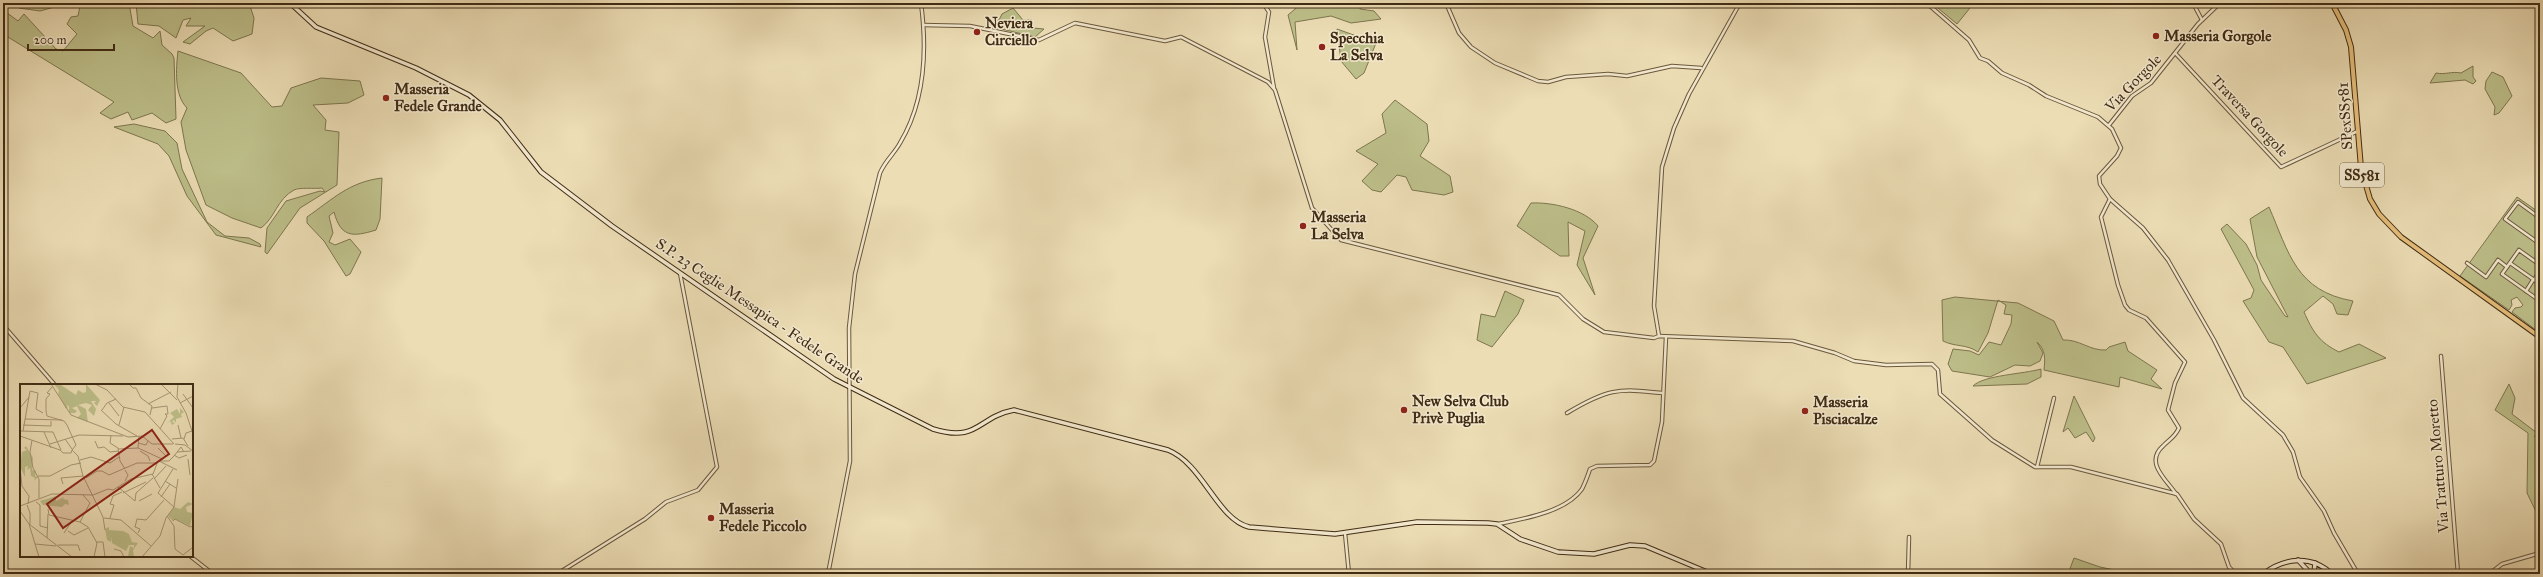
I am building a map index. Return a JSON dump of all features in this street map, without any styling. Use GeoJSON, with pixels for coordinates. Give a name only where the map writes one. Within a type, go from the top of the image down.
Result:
{"type":"FeatureCollection","features":[{"type":"Feature","properties":{"kind":"main road","name":"SPexSS581"},"geometry":{"type":"LineString","coordinates":[[2332,3],[2346,30],[2350,48],[2364,182],[2379,214],[2401,237],[2540,337]]}},
{"type":"Feature","properties":{"kind":"street","name":"S.P. 23 Ceglie Messapica - Fedele Grande"},"geometry":{"type":"LineString","coordinates":[[290,3],[316,27],[416,68],[469,95],[500,120],[541,172],[680,273],[848,388],[944,432],[966,433],[981,427],[999,414],[1014,410],[1168,450],[1187,461],[1229,514],[1242,525],[1345,533],[1417,522],[1497,524]]}},
{"type":"Feature","properties":{"kind":"street"},"geometry":{"type":"LineString","coordinates":[[828,574],[850,460],[848,388],[849,328],[855,274],[880,173],[885,161],[900,142],[913,113],[924,61],[923,25],[920,3]]}},
{"type":"Feature","properties":{"kind":"street"},"geometry":{"type":"LineString","coordinates":[[1263,3],[1269,12],[1265,37],[1274,88],[1312,208],[1341,240],[1559,295],[1583,319],[1604,332],[1654,338],[1659,336],[1793,341],[1835,353],[1854,361],[1886,365],[1932,364],[1938,370],[1940,394],[1992,440],[2023,461],[2038,467],[2071,467],[2177,494]]}},
{"type":"Feature","properties":{"kind":"street"},"geometry":{"type":"LineString","coordinates":[[1446,3],[1459,33],[1471,47],[1495,64],[1538,81],[1548,82],[1566,76],[1608,74],[1627,76],[1672,66],[1702,68]]}},
{"type":"Feature","properties":{"kind":"street"},"geometry":{"type":"LineString","coordinates":[[1659,336],[1654,306],[1662,167],[1674,128],[1702,68],[1740,3]]}},
{"type":"Feature","properties":{"kind":"street"},"geometry":{"type":"LineString","coordinates":[[1923,3],[1930,6],[1969,40],[1980,58],[1988,60],[2002,73],[2029,85],[2046,96],[2091,113],[2108,125],[2116,134],[2121,148],[2117,156],[2098,179],[2110,198],[2143,228],[2168,260],[2214,340],[2243,398],[2283,435],[2293,452],[2300,477],[2324,511],[2334,533],[2358,574]]}},
{"type":"Feature","properties":{"kind":"street"},"geometry":{"type":"LineString","coordinates":[[2193,3],[2202,20]]}},
{"type":"Feature","properties":{"kind":"street","name":"Via Gorgole"},"geometry":{"type":"LineString","coordinates":[[2108,125],[2132,96],[2151,84],[2202,20],[2220,3]]}},
{"type":"Feature","properties":{"kind":"street"},"geometry":{"type":"LineString","coordinates":[[923,25],[970,26],[1039,40],[1075,23],[1165,41],[1181,37],[1268,82],[1274,88]]}},
{"type":"Feature","properties":{"kind":"street","name":"Traversa Gorgole"},"geometry":{"type":"LineString","coordinates":[[2176,54],[2281,168],[2358,131]]}},
{"type":"Feature","properties":{"kind":"street"},"geometry":{"type":"LineString","coordinates":[[2110,198],[2102,217],[2118,285],[2125,305],[2129,310],[2146,318],[2185,362],[2175,384],[2168,410],[2179,428],[2174,438],[2159,451],[2156,465],[2159,472],[2177,494],[2194,519],[2221,544],[2229,567],[2236,574]]}},
{"type":"Feature","properties":{"kind":"street"},"geometry":{"type":"LineString","coordinates":[[2540,218],[2518,202],[2505,219],[2540,244]]}},
{"type":"Feature","properties":{"kind":"street"},"geometry":{"type":"LineString","coordinates":[[2540,265],[2519,250],[2502,274],[2540,301]]}},
{"type":"Feature","properties":{"kind":"street"},"geometry":{"type":"LineString","coordinates":[[2467,263],[2486,277],[2498,260],[2507,267]]}},
{"type":"Feature","properties":{"kind":"street"},"geometry":{"type":"LineString","coordinates":[[2510,263],[2540,284]]}},
{"type":"Feature","properties":{"kind":"street"},"geometry":{"type":"LineString","coordinates":[[2526,291],[2540,271]]}},
{"type":"Feature","properties":{"kind":"street"},"geometry":{"type":"LineString","coordinates":[[557,574],[645,518],[666,502],[698,490],[717,468],[680,273]]}},
{"type":"Feature","properties":{"kind":"street"},"geometry":{"type":"LineString","coordinates":[[3,325],[55,384]]}},
{"type":"Feature","properties":{"kind":"street"},"geometry":{"type":"LineString","coordinates":[[1497,524],[1541,516],[1575,496],[1581,489],[1590,469],[1650,465],[1656,456],[1660,436],[1666,337]]}},
{"type":"Feature","properties":{"kind":"street","name":"Via Tratturo Moretto"},"geometry":{"type":"LineString","coordinates":[[2441,356],[2458,574]]}},
{"type":"Feature","properties":{"kind":"street"},"geometry":{"type":"LineString","coordinates":[[1567,412],[1602,394],[1612,391],[1624,389],[1662,393]]}},
{"type":"Feature","properties":{"kind":"street"},"geometry":{"type":"LineString","coordinates":[[2038,467],[2054,398]]}},
{"type":"Feature","properties":{"kind":"street"},"geometry":{"type":"LineString","coordinates":[[1497,524],[1520,539],[1558,552],[1594,554],[1630,545],[1645,546],[1712,574]]}},
{"type":"Feature","properties":{"kind":"street"},"geometry":{"type":"LineString","coordinates":[[1345,533],[1349,574]]}},
{"type":"Feature","properties":{"kind":"street"},"geometry":{"type":"LineString","coordinates":[[1908,574],[1909,537]]}},
{"type":"Feature","properties":{"kind":"street"},"geometry":{"type":"LineString","coordinates":[[2489,574],[2502,564],[2540,553]]}},
{"type":"Feature","properties":{"kind":"street"},"geometry":{"type":"LineString","coordinates":[[191,557],[213,574]]}},
{"type":"Feature","properties":{"kind":"street"},"geometry":{"type":"LineString","coordinates":[[2298,560],[2309,570],[2311,574]]}},
{"type":"Feature","properties":{"kind":"street"},"geometry":{"type":"LineString","coordinates":[[2263,574],[2284,562],[2298,560],[2315,563],[2332,574]]}},
{"type":"Feature","properties":{"kind":"street"},"geometry":{"type":"LineString","coordinates":[[2309,570],[2315,563]]}},
{"type":"Feature","properties":{"kind":"street"},"geometry":{"type":"LineString","coordinates":[[2314,574],[2315,563]]}},
{"type":"Feature","properties":{"kind":"street"},"geometry":{"type":"LineString","coordinates":[[2314,574],[2323,567]]}},
{"type":"Feature","properties":{"kind":"green space"},"geometry":{"type":"Polygon","coordinates":[[[16,3],[69,3],[40,11],[19,8],[16,3]]]}},
{"type":"Feature","properties":{"kind":"green space"},"geometry":{"type":"Polygon","coordinates":[[[72,3],[129,3],[133,26],[153,38],[160,31],[162,45],[172,54],[174,58],[176,119],[166,123],[152,113],[132,120],[128,112],[111,119],[100,113],[114,102],[3,34],[3,10],[18,21],[24,14],[56,49],[63,51],[77,34],[67,24],[71,17],[78,16],[80,6],[72,3]]]}},
{"type":"Feature","properties":{"kind":"green space"},"geometry":{"type":"Polygon","coordinates":[[[136,3],[249,3],[254,18],[252,34],[233,41],[213,28],[206,31],[190,44],[183,42],[205,26],[186,26],[191,18],[183,20],[176,38],[159,26],[138,24],[136,3]]]}},
{"type":"Feature","properties":{"kind":"green space"},"geometry":{"type":"Polygon","coordinates":[[[1302,3],[1361,3],[1360,9],[1374,11],[1381,19],[1351,23],[1331,16],[1295,22],[1297,50],[1288,15],[1302,3]]]}},
{"type":"Feature","properties":{"kind":"green space"},"geometry":{"type":"Polygon","coordinates":[[[1932,3],[1974,3],[1957,24],[1932,3]]]}},
{"type":"Feature","properties":{"kind":"green space"},"geometry":{"type":"Polygon","coordinates":[[[1013,8],[1023,20],[1032,20],[1033,28],[1044,29],[1035,37],[989,26],[991,22],[999,20],[1002,14],[1013,8]]]}},
{"type":"Feature","properties":{"kind":"green space"},"geometry":{"type":"Polygon","coordinates":[[[1337,29],[1376,43],[1364,73],[1356,79],[1341,61],[1337,29]]]}},
{"type":"Feature","properties":{"kind":"green space"},"geometry":{"type":"Polygon","coordinates":[[[178,51],[241,73],[272,107],[282,106],[291,88],[321,78],[360,81],[364,95],[348,103],[313,105],[326,120],[325,130],[339,132],[337,185],[300,208],[267,254],[265,252],[267,228],[286,201],[320,191],[325,192],[322,188],[294,190],[284,198],[270,219],[261,228],[232,218],[206,205],[186,150],[181,122],[187,108],[183,103],[178,89],[178,51]]]}},
{"type":"Feature","properties":{"kind":"green space"},"geometry":{"type":"Polygon","coordinates":[[[2473,66],[2473,77],[2476,81],[2473,84],[2465,80],[2430,83],[2436,73],[2461,73],[2473,66]]]}},
{"type":"Feature","properties":{"kind":"green space"},"geometry":{"type":"Polygon","coordinates":[[[2492,72],[2503,77],[2512,96],[2499,113],[2494,115],[2495,107],[2485,89],[2486,81],[2492,72]]]}},
{"type":"Feature","properties":{"kind":"green space"},"geometry":{"type":"Polygon","coordinates":[[[1395,100],[1427,124],[1429,141],[1420,156],[1450,176],[1453,192],[1444,195],[1412,190],[1406,177],[1397,175],[1381,192],[1372,190],[1362,181],[1378,164],[1356,151],[1386,133],[1382,114],[1395,100]]]}},
{"type":"Feature","properties":{"kind":"green space"},"geometry":{"type":"Polygon","coordinates":[[[134,124],[165,131],[177,143],[182,169],[207,222],[225,236],[249,238],[260,244],[261,247],[216,235],[187,196],[169,156],[158,144],[114,127],[134,124]]]}},
{"type":"Feature","properties":{"kind":"green space"},"geometry":{"type":"Polygon","coordinates":[[[382,178],[380,219],[376,230],[361,234],[349,233],[340,227],[334,212],[329,216],[333,233],[329,242],[335,245],[350,239],[361,252],[350,274],[346,276],[324,241],[307,223],[307,217],[351,187],[370,180],[382,178]]]}},
{"type":"Feature","properties":{"kind":"green space"},"geometry":{"type":"Polygon","coordinates":[[[2517,197],[2540,213],[2540,333],[2512,312],[2515,308],[2523,305],[2517,297],[2511,300],[2512,305],[2509,310],[2460,276],[2517,197]]]}},
{"type":"Feature","properties":{"kind":"green space"},"geometry":{"type":"Polygon","coordinates":[[[1531,203],[1558,205],[1576,211],[1585,215],[1598,226],[1583,258],[1595,295],[1577,265],[1585,231],[1568,222],[1569,256],[1560,256],[1517,226],[1531,203]]]}},
{"type":"Feature","properties":{"kind":"green space"},"geometry":{"type":"Polygon","coordinates":[[[2269,207],[2289,254],[2297,268],[2319,289],[2334,296],[2353,301],[2348,315],[2337,314],[2333,304],[2323,296],[2304,312],[2317,336],[2339,352],[2359,344],[2386,358],[2307,384],[2283,347],[2269,342],[2243,301],[2251,298],[2254,290],[2221,229],[2227,224],[2246,244],[2257,265],[2261,280],[2285,316],[2288,317],[2257,257],[2250,219],[2269,207]]]}},
{"type":"Feature","properties":{"kind":"green space"},"geometry":{"type":"Polygon","coordinates":[[[1505,291],[1524,300],[1518,314],[1492,347],[1477,340],[1481,314],[1495,317],[1505,291]]]}},
{"type":"Feature","properties":{"kind":"green space"},"geometry":{"type":"Polygon","coordinates":[[[1955,297],[1998,301],[1988,333],[1978,352],[1974,349],[1943,341],[1942,300],[1955,297]]]}},
{"type":"Feature","properties":{"kind":"green space"},"geometry":{"type":"Polygon","coordinates":[[[2000,301],[2018,303],[2054,321],[2063,340],[2074,341],[2100,350],[2106,350],[2109,347],[2125,342],[2128,351],[2157,370],[2151,379],[2162,389],[2120,377],[2119,387],[2044,370],[2045,358],[2042,348],[2037,342],[2043,353],[2040,361],[2030,366],[2015,365],[1990,377],[1952,371],[1948,364],[1953,349],[1970,351],[1979,355],[1989,342],[2001,345],[2011,324],[2012,315],[2004,314],[2006,305],[2000,301]]]}},
{"type":"Feature","properties":{"kind":"green space"},"geometry":{"type":"Polygon","coordinates":[[[2041,369],[2041,377],[2027,384],[1973,386],[1986,379],[2041,369]]]}},
{"type":"Feature","properties":{"kind":"green space"},"geometry":{"type":"Polygon","coordinates":[[[2509,384],[2515,398],[2512,414],[2537,433],[2537,436],[2534,436],[2540,441],[2540,520],[2527,493],[2528,433],[2495,410],[2509,384]]]}},
{"type":"Feature","properties":{"kind":"green space"},"geometry":{"type":"Polygon","coordinates":[[[2074,396],[2095,438],[2093,442],[2086,432],[2075,438],[2068,428],[2063,432],[2074,396]]]}},
{"type":"Feature","properties":{"kind":"green space"},"geometry":{"type":"Polygon","coordinates":[[[2074,558],[2100,567],[2134,574],[2068,574],[2074,558]]]}},
{"type":"Feature","properties":{"kind":"place","name":"Neviera Circiello"},"geometry":{"type":"Point","coordinates":[977,32]}},
{"type":"Feature","properties":{"kind":"place","name":"Masseria Gorgole"},"geometry":{"type":"Point","coordinates":[2156,36]}},
{"type":"Feature","properties":{"kind":"place","name":"Specchia La Selva"},"geometry":{"type":"Point","coordinates":[1322,47]}},
{"type":"Feature","properties":{"kind":"place","name":"Masseria Fedele Grande"},"geometry":{"type":"Point","coordinates":[386,98]}},
{"type":"Feature","properties":{"kind":"place","name":"Masseria La Selva"},"geometry":{"type":"Point","coordinates":[1303,226]}},
{"type":"Feature","properties":{"kind":"place","name":"New Selva Club Privè Puglia"},"geometry":{"type":"Point","coordinates":[1404,410]}},
{"type":"Feature","properties":{"kind":"place","name":"Masseria Pisciacalze"},"geometry":{"type":"Point","coordinates":[1805,411]}},
{"type":"Feature","properties":{"kind":"place","name":"Masseria Fedele Piccolo"},"geometry":{"type":"Point","coordinates":[711,518]}}]}
